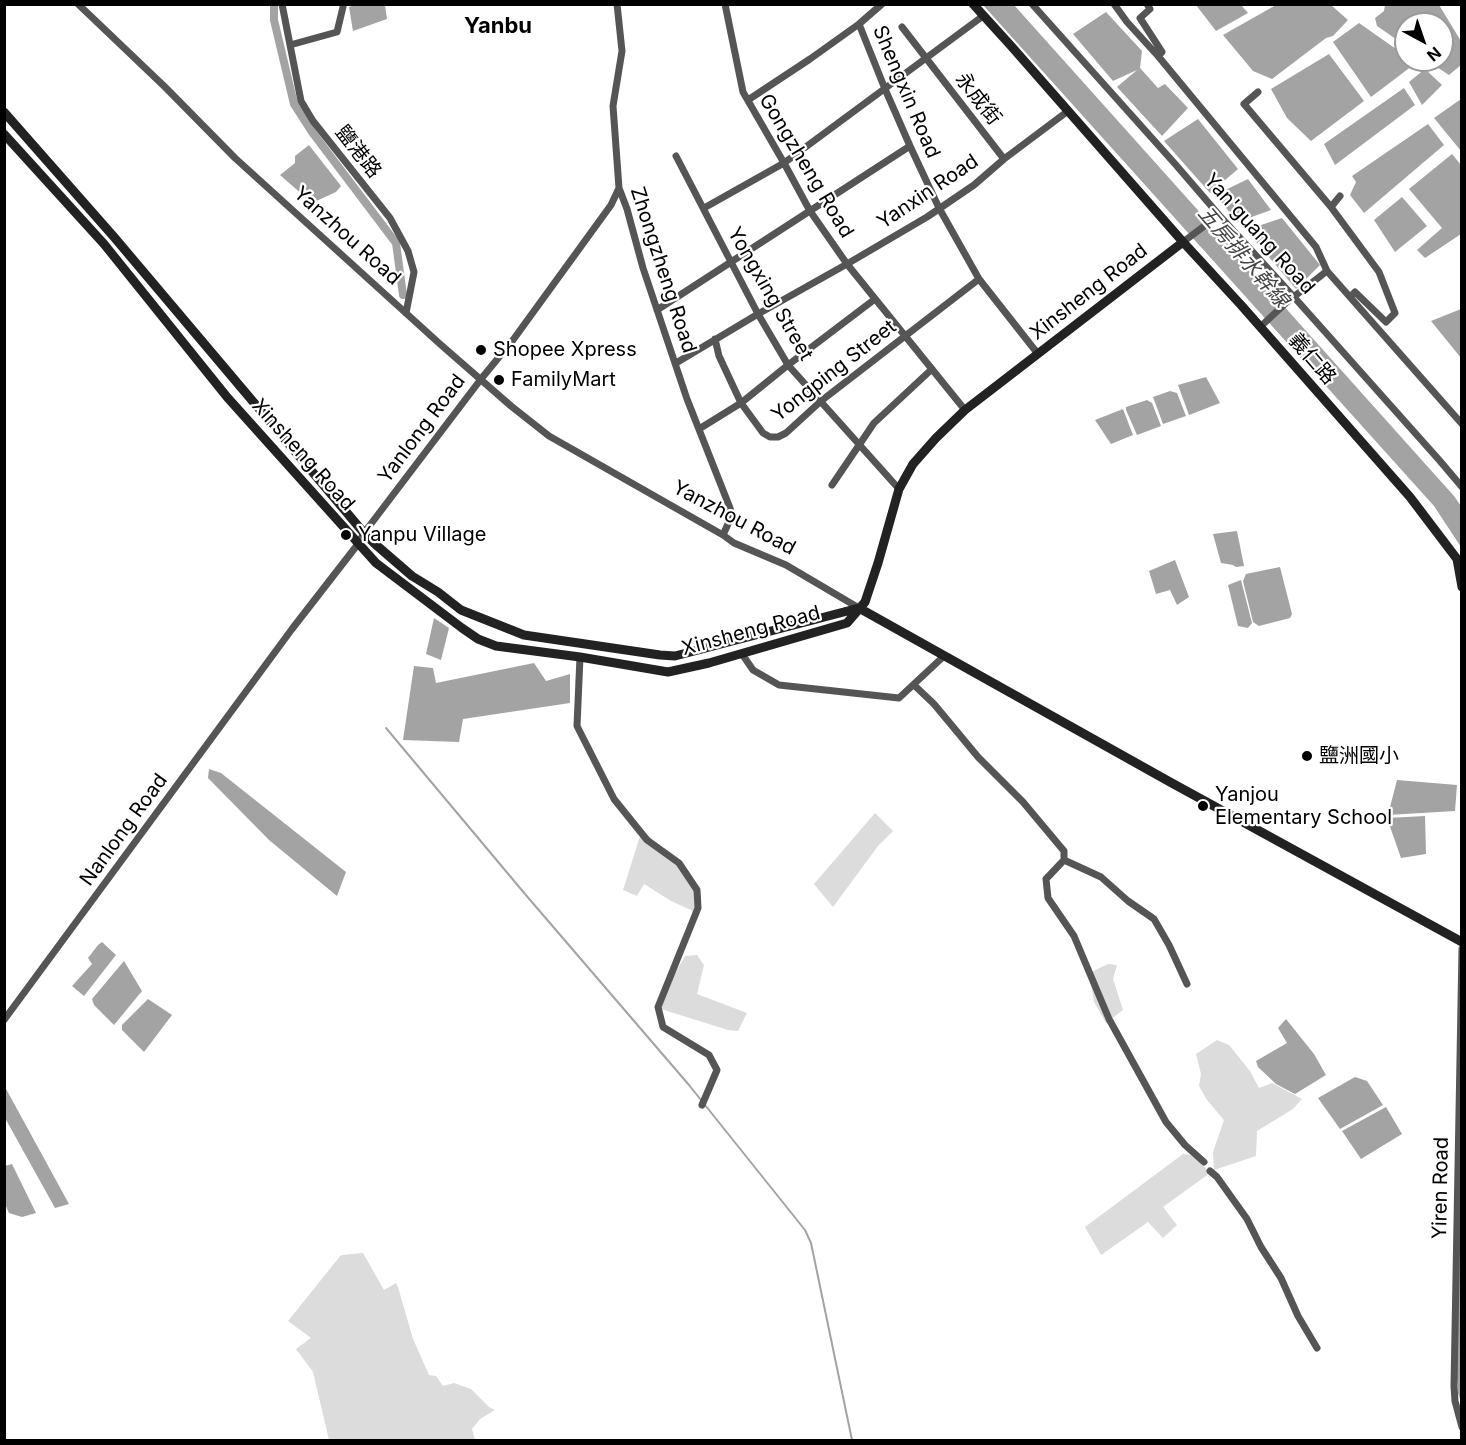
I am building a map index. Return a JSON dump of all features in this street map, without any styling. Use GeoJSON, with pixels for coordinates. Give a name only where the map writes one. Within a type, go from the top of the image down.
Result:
{"type":"FeatureCollection","features":[{"type":"Feature","properties":{"kind":"street","name":"Yanzhou Road"},"geometry":{"type":"LineString","coordinates":[[78,4],[151,73],[235,158],[405,313],[511,406],[549,436],[734,543],[786,565],[1180,788],[1461,942]]}},
{"type":"Feature","properties":{"kind":"street","name":"鹽港路"},"geometry":{"type":"LineString","coordinates":[[282,4],[301,101],[313,121],[390,218],[408,251],[414,272],[405,313]]}},
{"type":"Feature","properties":{"kind":"street","name":"Zhongzheng Road"},"geometry":{"type":"LineString","coordinates":[[617,4],[621,59],[613,106],[619,188],[687,399],[730,508],[732,515],[723,535]]}},
{"type":"Feature","properties":{"kind":"street","name":"Gongzheng Road"},"geometry":{"type":"LineString","coordinates":[[725,4],[743,92],[810,211],[847,264],[965,410]]}},
{"type":"Feature","properties":{"kind":"street"},"geometry":{"type":"LineString","coordinates":[[748,100],[859,24],[882,4]]}},
{"type":"Feature","properties":{"kind":"street","name":"義仁路"},"geometry":{"type":"LineString","coordinates":[[973,4],[1068,111],[1187,239],[1410,497],[1457,559],[1461,587]]}},
{"type":"Feature","properties":{"kind":"street","name":"Yan'guang Road"},"geometry":{"type":"LineString","coordinates":[[1032,4],[1291,299],[1440,460],[1461,487]]}},
{"type":"Feature","properties":{"kind":"street"},"geometry":{"type":"LineString","coordinates":[[1114,4],[1316,247],[1327,270],[1461,424]]}},
{"type":"Feature","properties":{"kind":"street"},"geometry":{"type":"LineString","coordinates":[[1147,4],[1150,9],[1140,18],[1162,52],[1158,56]]}},
{"type":"Feature","properties":{"kind":"street"},"geometry":{"type":"LineString","coordinates":[[290,45],[337,32],[343,7]]}},
{"type":"Feature","properties":{"kind":"street"},"geometry":{"type":"LineString","coordinates":[[704,208],[784,163],[983,16]]}},
{"type":"Feature","properties":{"kind":"street","name":"Shengxin Road"},"geometry":{"type":"LineString","coordinates":[[859,24],[885,89],[939,208],[979,279],[1038,354]]}},
{"type":"Feature","properties":{"kind":"street","name":"永成街"},"geometry":{"type":"LineString","coordinates":[[902,27],[1004,159]]}},
{"type":"Feature","properties":{"kind":"street"},"geometry":{"type":"LineString","coordinates":[[1258,92],[1244,104],[1331,207],[1379,272],[1395,313],[1386,322],[1355,292],[1350,297]]}},
{"type":"Feature","properties":{"kind":"street","name":"Yanxin Road"},"geometry":{"type":"LineString","coordinates":[[676,363],[939,208],[974,185],[1004,159],[1068,111]]}},
{"type":"Feature","properties":{"kind":"street","name":"Xinsheng Road"},"geometry":{"type":"LineString","coordinates":[[4,112],[114,237],[364,533],[412,576],[461,610],[524,635],[675,656],[859,608]]}},
{"type":"Feature","properties":{"kind":"street","name":"Xinsheng Road"},"geometry":{"type":"LineString","coordinates":[[4,134],[104,244],[226,397],[376,563],[478,639],[496,646],[668,672],[742,654],[847,623],[865,602],[899,489],[913,464],[936,438],[965,410],[1219,215]]}},
{"type":"Feature","properties":{"kind":"street"},"geometry":{"type":"LineString","coordinates":[[657,310],[910,146]]}},
{"type":"Feature","properties":{"kind":"street","name":"Yongxing Street"},"geometry":{"type":"LineString","coordinates":[[676,156],[758,314],[788,365],[899,489]]}},
{"type":"Feature","properties":{"kind":"street","name":"Yanlong Road"},"geometry":{"type":"LineString","coordinates":[[270,659],[481,379],[513,340],[611,205],[619,188]]}},
{"type":"Feature","properties":{"kind":"street"},"geometry":{"type":"LineString","coordinates":[[1331,207],[1340,196]]}},
{"type":"Feature","properties":{"kind":"street"},"geometry":{"type":"LineString","coordinates":[[1261,325],[1327,270]]}},
{"type":"Feature","properties":{"kind":"street","name":"Yongping Street"},"geometry":{"type":"LineString","coordinates":[[716,339],[719,356],[741,403],[764,433],[770,437],[778,437],[979,279]]}},
{"type":"Feature","properties":{"kind":"street"},"geometry":{"type":"LineString","coordinates":[[699,429],[741,403],[876,299]]}},
{"type":"Feature","properties":{"kind":"street"},"geometry":{"type":"LineString","coordinates":[[832,485],[874,423],[932,369]]}},
{"type":"Feature","properties":{"kind":"street"},"geometry":{"type":"LineString","coordinates":[[742,654],[753,670],[779,685],[898,698],[944,656]]}},
{"type":"Feature","properties":{"kind":"street"},"geometry":{"type":"LineString","coordinates":[[579,657],[577,726],[614,799],[647,840],[679,863],[697,890],[698,908],[658,1007],[663,1027],[709,1055],[717,1070],[702,1105]]}},
{"type":"Feature","properties":{"kind":"street","name":"Nanlong Road"},"geometry":{"type":"LineString","coordinates":[[4,1020],[270,659]]}},
{"type":"Feature","properties":{"kind":"street"},"geometry":{"type":"LineString","coordinates":[[914,685],[934,704],[978,757],[1023,802],[1064,851],[1064,860],[1046,879],[1048,898],[1074,936],[1110,1019],[1166,1122],[1185,1145],[1204,1162]]}},
{"type":"Feature","properties":{"kind":"street"},"geometry":{"type":"LineString","coordinates":[[1064,860],[1101,877],[1128,901],[1154,919],[1187,984]]}},
{"type":"Feature","properties":{"kind":"street","name":"Yiren Road"},"geometry":{"type":"LineString","coordinates":[[1461,949],[1454,1386],[1461,1427]]}},
{"type":"Feature","properties":{"kind":"street"},"geometry":{"type":"LineString","coordinates":[[1210,1170],[1247,1219],[1317,1348]]}},
{"type":"Feature","properties":{"kind":"shaded area"},"geometry":{"type":"Polygon","coordinates":[[[385,5],[387,19],[353,31],[349,7],[385,5]]]}},
{"type":"Feature","properties":{"kind":"shaded area"},"geometry":{"type":"Polygon","coordinates":[[[983,5],[1014,5],[1454,496],[1461,506],[1461,547],[1434,506],[983,5]]]}},
{"type":"Feature","properties":{"kind":"shaded area"},"geometry":{"type":"Polygon","coordinates":[[[1196,5],[1241,5],[1248,13],[1216,31],[1196,5]]]}},
{"type":"Feature","properties":{"kind":"shaded area"},"geometry":{"type":"Polygon","coordinates":[[[1276,5],[1331,5],[1348,20],[1333,36],[1326,38],[1272,79],[1253,71],[1223,35],[1276,5]]]}},
{"type":"Feature","properties":{"kind":"shaded area"},"geometry":{"type":"Polygon","coordinates":[[[1385,5],[1439,5],[1443,12],[1394,12],[1394,38],[1377,26],[1375,18],[1384,11],[1385,5]]]}},
{"type":"Feature","properties":{"kind":"shaded area"},"geometry":{"type":"Polygon","coordinates":[[[1106,12],[1142,51],[1140,68],[1158,88],[1165,84],[1188,108],[1162,136],[1117,87],[1137,70],[1113,81],[1073,34],[1106,12]]]}},
{"type":"Feature","properties":{"kind":"shaded area"},"geometry":{"type":"Polygon","coordinates":[[[1359,23],[1394,48],[1394,72],[1404,72],[1371,97],[1333,42],[1359,23]]]}},
{"type":"Feature","properties":{"kind":"shaded area"},"geometry":{"type":"Polygon","coordinates":[[[1454,30],[1461,41],[1461,65],[1454,71],[1454,30]]]}},
{"type":"Feature","properties":{"kind":"shaded area"},"geometry":{"type":"Polygon","coordinates":[[[1329,54],[1364,101],[1311,141],[1287,118],[1271,89],[1329,54]]]}},
{"type":"Feature","properties":{"kind":"shaded area"},"geometry":{"type":"Polygon","coordinates":[[[1421,72],[1428,72],[1442,85],[1422,105],[1409,82],[1421,72]]]}},
{"type":"Feature","properties":{"kind":"shaded area"},"geometry":{"type":"Polygon","coordinates":[[[1404,88],[1415,105],[1335,165],[1324,144],[1404,88]]]}},
{"type":"Feature","properties":{"kind":"shaded area"},"geometry":{"type":"Polygon","coordinates":[[[1461,99],[1461,151],[1434,118],[1461,99]]]}},
{"type":"Feature","properties":{"kind":"shaded area"},"geometry":{"type":"Polygon","coordinates":[[[1198,119],[1238,169],[1210,193],[1164,141],[1198,119]]]}},
{"type":"Feature","properties":{"kind":"shaded area"},"geometry":{"type":"Polygon","coordinates":[[[1428,124],[1444,145],[1364,213],[1350,195],[1356,182],[1352,176],[1428,124]]]}},
{"type":"Feature","properties":{"kind":"shaded area"},"geometry":{"type":"Polygon","coordinates":[[[309,145],[341,186],[336,192],[312,203],[280,175],[295,163],[295,156],[309,145]]]}},
{"type":"Feature","properties":{"kind":"shaded area"},"geometry":{"type":"Polygon","coordinates":[[[1452,154],[1461,165],[1461,234],[1425,258],[1417,250],[1442,228],[1409,189],[1452,154]]]}},
{"type":"Feature","properties":{"kind":"shaded area"},"geometry":{"type":"Polygon","coordinates":[[[1248,179],[1271,210],[1238,222],[1215,195],[1248,179]]]}},
{"type":"Feature","properties":{"kind":"shaded area"},"geometry":{"type":"Polygon","coordinates":[[[1402,197],[1427,226],[1395,252],[1374,220],[1402,197]]]}},
{"type":"Feature","properties":{"kind":"shaded area"},"geometry":{"type":"Polygon","coordinates":[[[1282,218],[1320,265],[1296,289],[1246,230],[1282,218]]]}},
{"type":"Feature","properties":{"kind":"shaded area"},"geometry":{"type":"Polygon","coordinates":[[[1461,309],[1461,358],[1431,321],[1461,309]]]}},
{"type":"Feature","properties":{"kind":"shaded area"},"geometry":{"type":"Polygon","coordinates":[[[1206,377],[1220,403],[1189,415],[1178,385],[1206,377]]]}},
{"type":"Feature","properties":{"kind":"shaded area"},"geometry":{"type":"Polygon","coordinates":[[[1170,391],[1177,393],[1186,416],[1163,424],[1153,397],[1170,391]]]}},
{"type":"Feature","properties":{"kind":"shaded area"},"geometry":{"type":"Polygon","coordinates":[[[1147,400],[1152,403],[1161,426],[1137,435],[1126,407],[1147,400]]]}},
{"type":"Feature","properties":{"kind":"shaded area"},"geometry":{"type":"Polygon","coordinates":[[[1123,409],[1133,435],[1111,444],[1095,420],[1123,409]]]}},
{"type":"Feature","properties":{"kind":"shaded area"},"geometry":{"type":"Polygon","coordinates":[[[1237,531],[1244,566],[1236,567],[1221,563],[1213,534],[1237,531]]]}},
{"type":"Feature","properties":{"kind":"shaded area"},"geometry":{"type":"Polygon","coordinates":[[[1175,560],[1189,597],[1177,605],[1170,590],[1156,594],[1149,571],[1175,560]]]}},
{"type":"Feature","properties":{"kind":"shaded area"},"geometry":{"type":"Polygon","coordinates":[[[1280,567],[1292,614],[1290,618],[1259,626],[1253,622],[1243,581],[1246,574],[1280,567]]]}},
{"type":"Feature","properties":{"kind":"shaded area"},"geometry":{"type":"Polygon","coordinates":[[[1241,580],[1252,623],[1248,628],[1238,626],[1228,585],[1241,580]]]}},
{"type":"Feature","properties":{"kind":"shaded area"},"geometry":{"type":"Polygon","coordinates":[[[434,618],[449,628],[441,660],[426,654],[434,618]]]}},
{"type":"Feature","properties":{"kind":"shaded area"},"geometry":{"type":"Polygon","coordinates":[[[534,663],[546,681],[570,674],[570,703],[463,719],[459,742],[403,740],[414,666],[433,668],[436,683],[534,663]]]}},
{"type":"Feature","properties":{"kind":"shaded area"},"geometry":{"type":"Polygon","coordinates":[[[209,769],[221,773],[346,872],[337,896],[269,840],[208,778],[209,769]]]}},
{"type":"Feature","properties":{"kind":"shaded area"},"geometry":{"type":"Polygon","coordinates":[[[1397,780],[1457,785],[1455,811],[1388,815],[1397,780]]]}},
{"type":"Feature","properties":{"kind":"shaded area"},"geometry":{"type":"Polygon","coordinates":[[[875,813],[893,831],[878,846],[833,907],[814,884],[875,813]]]}},
{"type":"Feature","properties":{"kind":"shaded area"},"geometry":{"type":"Polygon","coordinates":[[[1425,816],[1426,854],[1401,858],[1387,818],[1425,816]]]}},
{"type":"Feature","properties":{"kind":"shaded area"},"geometry":{"type":"Polygon","coordinates":[[[642,830],[684,869],[699,890],[697,920],[691,910],[671,901],[644,884],[637,896],[623,890],[642,830]]]}},
{"type":"Feature","properties":{"kind":"shaded area"},"geometry":{"type":"Polygon","coordinates":[[[102,942],[116,955],[84,996],[72,986],[92,964],[88,958],[102,942]]]}},
{"type":"Feature","properties":{"kind":"shaded area"},"geometry":{"type":"Polygon","coordinates":[[[697,955],[704,965],[697,994],[747,1013],[738,1031],[661,1009],[668,985],[685,956],[697,955]]]}},
{"type":"Feature","properties":{"kind":"shaded area"},"geometry":{"type":"Polygon","coordinates":[[[124,961],[142,991],[114,1025],[94,1005],[92,999],[124,961]]]}},
{"type":"Feature","properties":{"kind":"shaded area"},"geometry":{"type":"Polygon","coordinates":[[[1108,964],[1117,965],[1113,979],[1123,1010],[1106,1023],[1094,1002],[1089,973],[1108,964]]]}},
{"type":"Feature","properties":{"kind":"shaded area"},"geometry":{"type":"Polygon","coordinates":[[[148,999],[172,1015],[144,1052],[122,1030],[122,1025],[148,999]]]}},
{"type":"Feature","properties":{"kind":"shaded area"},"geometry":{"type":"Polygon","coordinates":[[[1286,1019],[1314,1054],[1326,1075],[1295,1094],[1276,1084],[1258,1067],[1256,1061],[1287,1043],[1278,1028],[1286,1019]]]}},
{"type":"Feature","properties":{"kind":"shaded area"},"geometry":{"type":"Polygon","coordinates":[[[1217,1040],[1229,1045],[1250,1071],[1259,1088],[1272,1083],[1302,1099],[1293,1109],[1257,1131],[1256,1156],[1214,1170],[1213,1152],[1224,1120],[1207,1100],[1199,1086],[1201,1074],[1196,1054],[1217,1040]]]}},
{"type":"Feature","properties":{"kind":"shaded area"},"geometry":{"type":"Polygon","coordinates":[[[1355,1077],[1367,1081],[1383,1105],[1340,1129],[1318,1098],[1355,1077]]]}},
{"type":"Feature","properties":{"kind":"shaded area"},"geometry":{"type":"Polygon","coordinates":[[[5,1087],[69,1204],[55,1208],[5,1118],[5,1087]]]}},
{"type":"Feature","properties":{"kind":"shaded area"},"geometry":{"type":"Polygon","coordinates":[[[1386,1107],[1402,1134],[1361,1159],[1342,1131],[1386,1107]]]}},
{"type":"Feature","properties":{"kind":"shaded area"},"geometry":{"type":"Polygon","coordinates":[[[1183,1154],[1194,1155],[1210,1173],[1163,1207],[1177,1225],[1163,1238],[1148,1222],[1101,1255],[1085,1227],[1183,1154]]]}},
{"type":"Feature","properties":{"kind":"shaded area"},"geometry":{"type":"Polygon","coordinates":[[[12,1164],[36,1213],[22,1217],[9,1213],[5,1204],[5,1166],[12,1164]]]}},
{"type":"Feature","properties":{"kind":"shaded area"},"geometry":{"type":"Polygon","coordinates":[[[1462,1186],[1462,1405],[1458,1393],[1455,1347],[1462,1186]]]}},
{"type":"Feature","properties":{"kind":"shaded area"},"geometry":{"type":"Polygon","coordinates":[[[363,1253],[384,1290],[396,1283],[413,1339],[429,1375],[436,1376],[443,1386],[454,1383],[471,1389],[495,1410],[480,1419],[472,1429],[475,1440],[329,1440],[313,1372],[296,1349],[311,1338],[288,1321],[341,1255],[363,1253]]]}},
{"type":"Feature","properties":{"kind":"waterway"},"geometry":{"type":"LineString","coordinates":[[274,4],[274,20],[294,104],[312,132],[396,243],[403,295]]}},
{"type":"Feature","properties":{"kind":"waterway"},"geometry":{"type":"LineString","coordinates":[[386,728],[689,1085],[805,1230],[811,1243],[852,1440]]}},
{"type":"Feature","properties":{"kind":"place","name":"Shopee Xpress"},"geometry":{"type":"Point","coordinates":[481,350]}},
{"type":"Feature","properties":{"kind":"place","name":"FamilyMart"},"geometry":{"type":"Point","coordinates":[499,380]}},
{"type":"Feature","properties":{"kind":"place","name":"Yanpu Village"},"geometry":{"type":"Point","coordinates":[346,535]}},
{"type":"Feature","properties":{"kind":"place","name":"鹽洲國小"},"geometry":{"type":"Point","coordinates":[1307,756]}},
{"type":"Feature","properties":{"kind":"place","name":"Yanjou Elementary School"},"geometry":{"type":"Point","coordinates":[1203,806]}},
{"type":"Feature","properties":{"kind":"district","name":"Yanbu"},"geometry":{"type":"Point","coordinates":[498,26]}},
{"type":"Feature","properties":{"kind":"water label","name":"五房排水幹線"},"geometry":{"type":"Point","coordinates":[1243,257]}}]}
